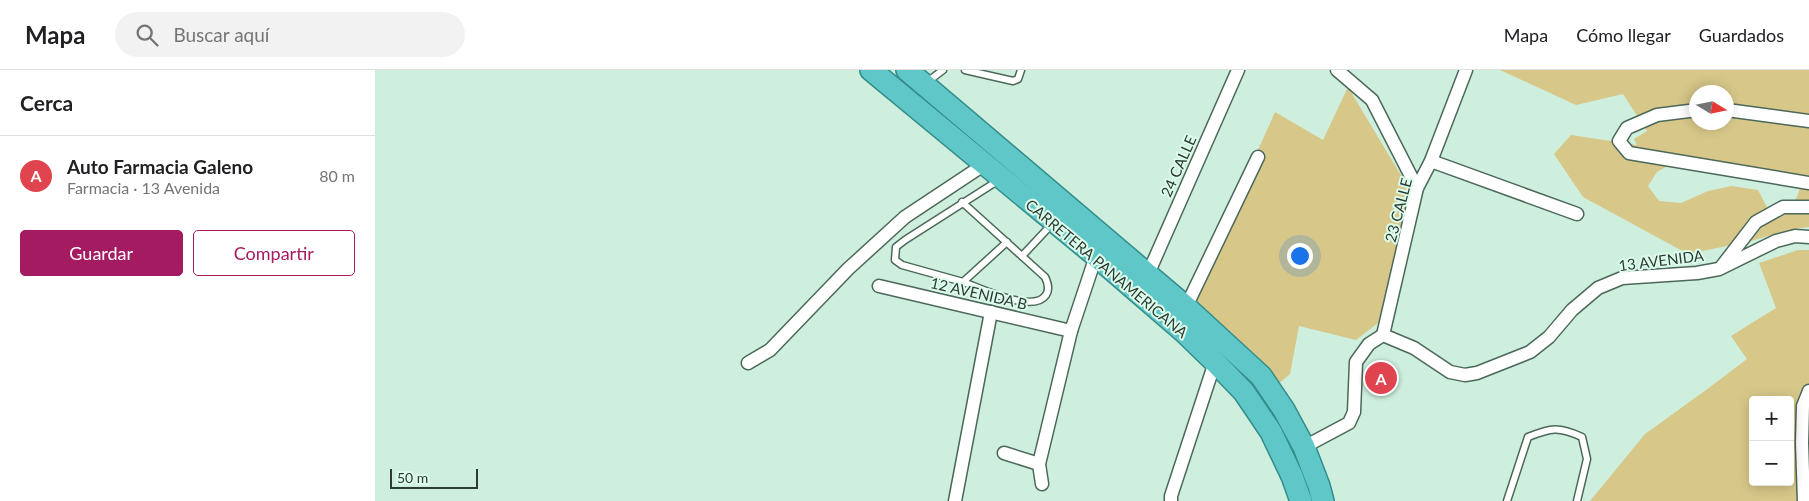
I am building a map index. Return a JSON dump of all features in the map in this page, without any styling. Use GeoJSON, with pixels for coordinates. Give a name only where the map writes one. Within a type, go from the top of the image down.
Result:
{"type":"FeatureCollection","features":[{"type":"Feature","properties":{"kind":"highway","name":"CARRETERA PANAMERICANA"},"geometry":{"type":"LineString","coordinates":[[871,70],[1096,256],[1184,332],[1215,362],[1244,392],[1271,432],[1293,476],[1301,501]]}},
{"type":"Feature","properties":{"kind":"highway","name":"CARRETERA PANAMERICANA"},"geometry":{"type":"LineString","coordinates":[[907,70],[1148,274],[1261,376],[1285,410],[1304,446],[1323,501]]}},
{"type":"Feature","properties":{"kind":"street","name":"24 CALLE"},"geometry":{"type":"LineString","coordinates":[[1148,274],[1238,70]]}},
{"type":"Feature","properties":{"kind":"street"},"geometry":{"type":"LineString","coordinates":[[1337,70],[1372,100],[1417,188]]}},
{"type":"Feature","properties":{"kind":"street","name":"23 CALLE"},"geometry":{"type":"LineString","coordinates":[[1383,335],[1417,188],[1431,161],[1465,70]]}},
{"type":"Feature","properties":{"kind":"street"},"geometry":{"type":"LineString","coordinates":[[1689,111],[1657,115],[1627,128],[1619,141],[1629,153],[1809,183]]}},
{"type":"Feature","properties":{"kind":"street"},"geometry":{"type":"LineString","coordinates":[[1734,111],[1809,121]]}},
{"type":"Feature","properties":{"kind":"street"},"geometry":{"type":"LineString","coordinates":[[1186,308],[1258,158]]}},
{"type":"Feature","properties":{"kind":"street"},"geometry":{"type":"LineString","coordinates":[[1431,161],[1577,214]]}},
{"type":"Feature","properties":{"kind":"street"},"geometry":{"type":"LineString","coordinates":[[748,363],[770,350],[848,269],[905,217],[985,164]]}},
{"type":"Feature","properties":{"kind":"street","name":"13 AVENIDA"},"geometry":{"type":"LineString","coordinates":[[1383,335],[1414,348],[1450,372],[1465,375],[1477,373],[1530,352],[1549,337],[1572,310],[1598,288],[1623,278],[1697,273],[1719,269],[1756,222],[1783,207],[1809,207]]}},
{"type":"Feature","properties":{"kind":"street"},"geometry":{"type":"LineString","coordinates":[[1719,269],[1777,242],[1795,236],[1809,237]]}},
{"type":"Feature","properties":{"kind":"street"},"geometry":{"type":"LineString","coordinates":[[1042,484],[1039,464],[1071,331],[1096,256]]}},
{"type":"Feature","properties":{"kind":"street","name":"12 AVENIDA B"},"geometry":{"type":"LineString","coordinates":[[879,286],[1071,331]]}},
{"type":"Feature","properties":{"kind":"street"},"geometry":{"type":"LineString","coordinates":[[955,501],[991,312]]}},
{"type":"Feature","properties":{"kind":"street"},"geometry":{"type":"LineString","coordinates":[[1304,446],[1349,422],[1354,412],[1356,362],[1369,344],[1383,335]]}},
{"type":"Feature","properties":{"kind":"street"},"geometry":{"type":"LineString","coordinates":[[1171,501],[1171,496],[1215,362]]}},
{"type":"Feature","properties":{"kind":"street"},"geometry":{"type":"LineString","coordinates":[[1804,501],[1803,406],[1809,391]]}},
{"type":"Feature","properties":{"kind":"street"},"geometry":{"type":"LineString","coordinates":[[1004,453],[1039,464]]}},
{"type":"Feature","properties":{"kind":"lane"},"geometry":{"type":"LineString","coordinates":[[924,84],[943,70]]}},
{"type":"Feature","properties":{"kind":"lane"},"geometry":{"type":"LineString","coordinates":[[965,70],[1013,81],[1018,79],[1021,70]]}},
{"type":"Feature","properties":{"kind":"lane"},"geometry":{"type":"LineString","coordinates":[[962,202],[1045,277],[1049,284],[1047,294],[1041,300],[1029,304],[1003,297],[963,282],[902,265],[895,260],[894,253],[896,247],[905,240],[962,202],[1002,178]]}},
{"type":"Feature","properties":{"kind":"lane"},"geometry":{"type":"LineString","coordinates":[[1022,256],[1054,222]]}},
{"type":"Feature","properties":{"kind":"lane"},"geometry":{"type":"LineString","coordinates":[[963,282],[1007,242]]}},
{"type":"Feature","properties":{"kind":"lane"},"geometry":{"type":"LineString","coordinates":[[1507,501],[1528,437],[1549,428],[1568,431],[1582,437],[1587,459],[1577,501]]}},
{"type":"Feature","properties":{"kind":"shaded area"},"geometry":{"type":"Polygon","coordinates":[[[1500,70],[1809,70],[1809,227],[1788,230],[1751,241],[1688,254],[1583,197],[1554,154],[1571,135],[1637,145],[1634,139],[1647,131],[1623,94],[1576,105],[1500,70]],[[1685,156],[1657,172],[1648,186],[1659,201],[1681,203],[1708,191],[1732,186],[1758,190],[1772,217],[1792,204],[1801,183],[1685,156]]]}},
{"type":"Feature","properties":{"kind":"shaded area"},"geometry":{"type":"Polygon","coordinates":[[[1348,87],[1411,192],[1378,323],[1356,340],[1299,326],[1290,374],[1277,385],[1192,297],[1275,112],[1323,140],[1348,87]]]}},
{"type":"Feature","properties":{"kind":"shaded area"},"geometry":{"type":"Polygon","coordinates":[[[1798,250],[1809,250],[1809,476],[1799,501],[1590,501],[1645,434],[1747,359],[1731,336],[1776,308],[1759,263],[1798,250]]]}},
{"type":"Feature","properties":{"kind":"place","name":"Auto Farmacia Galeno"},"geometry":{"type":"Point","coordinates":[1381,378]}}]}
